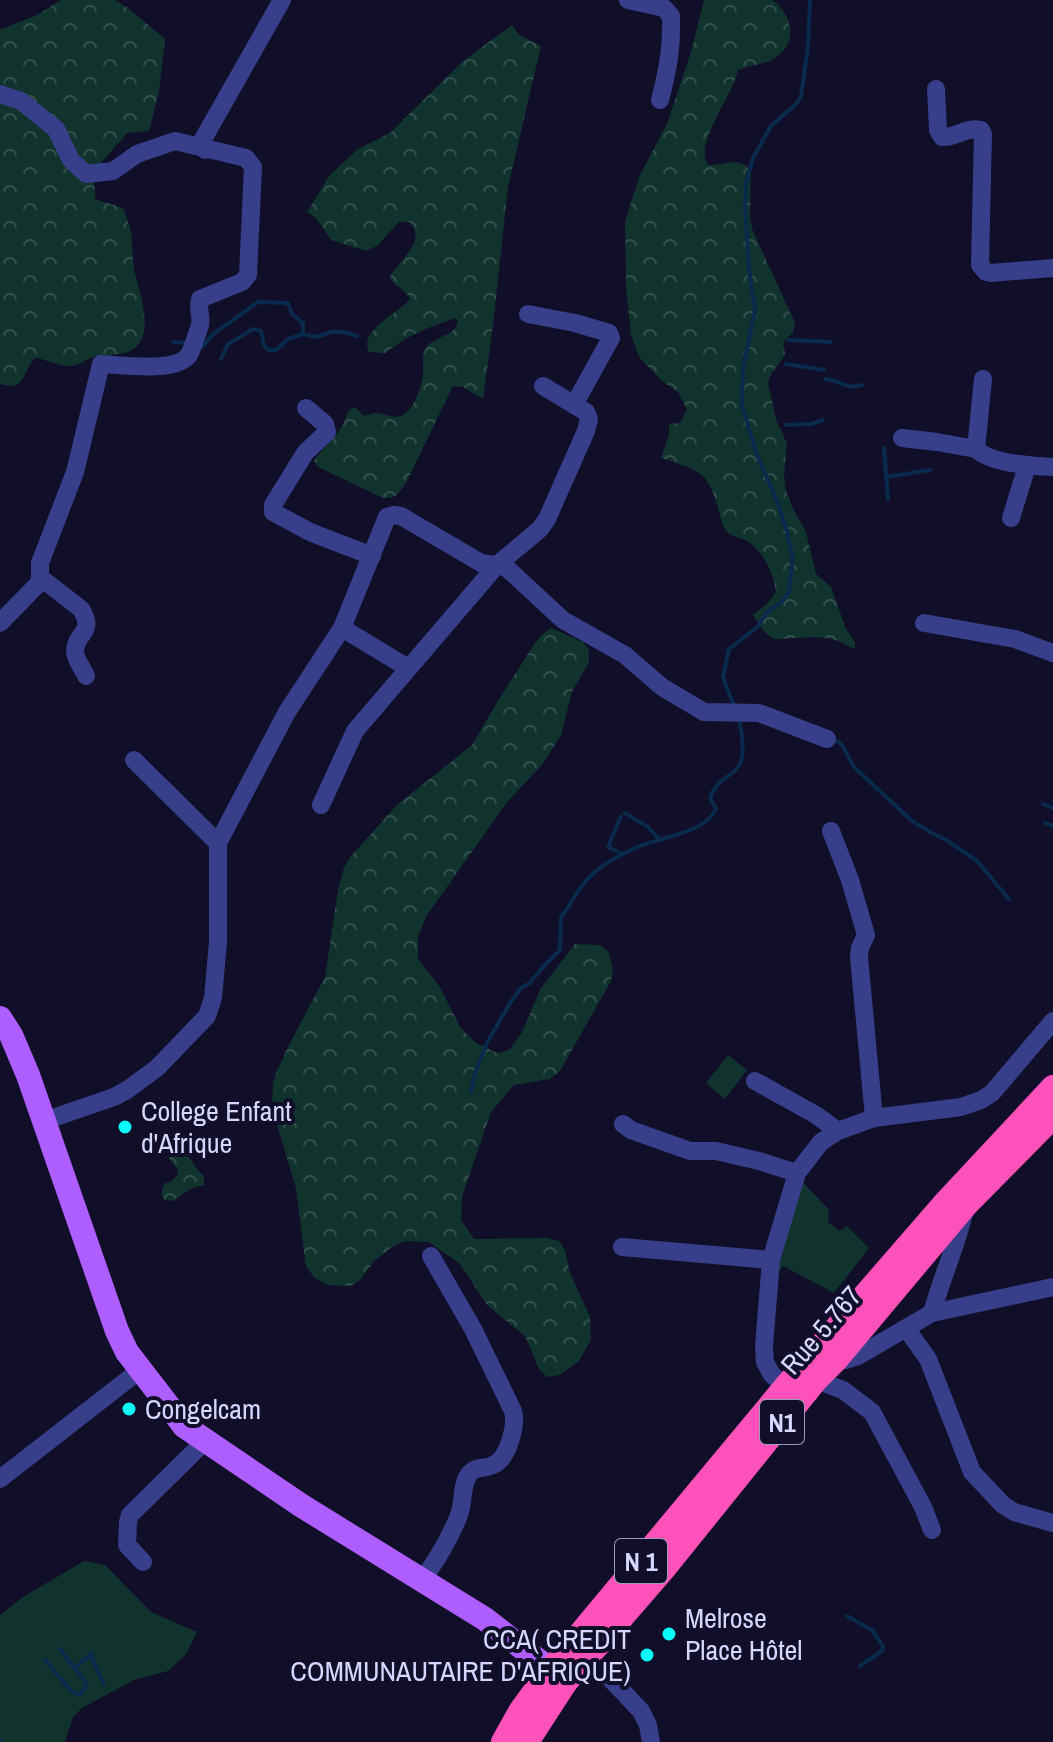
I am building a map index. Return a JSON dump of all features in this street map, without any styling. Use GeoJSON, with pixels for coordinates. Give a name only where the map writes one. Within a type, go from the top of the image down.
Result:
{"type":"FeatureCollection","features":[{"type":"Feature","properties":{"kind":"highway","name":"N 1"},"geometry":{"type":"LineString","coordinates":[[503,1742],[521,1710],[558,1676],[786,1386],[943,1205],[1053,1087]]}},
{"type":"Feature","properties":{"kind":"highway","name":"Rue 5.767"},"geometry":{"type":"LineString","coordinates":[[527,1742],[558,1676],[589,1656],[663,1570],[816,1380],[966,1205],[1053,1117]]}},
{"type":"Feature","properties":{"kind":"main road"},"geometry":{"type":"LineString","coordinates":[[0,1018],[28,1075],[117,1331],[127,1352],[184,1426],[302,1506],[485,1619],[558,1676]]}},
{"type":"Feature","properties":{"kind":"street"},"geometry":{"type":"LineString","coordinates":[[205,150],[202,141],[282,0]]}},
{"type":"Feature","properties":{"kind":"street"},"geometry":{"type":"LineString","coordinates":[[628,0],[664,8],[671,16],[670,64],[660,100]]}},
{"type":"Feature","properties":{"kind":"street"},"geometry":{"type":"LineString","coordinates":[[936,89],[938,130],[942,137],[951,137],[973,128],[981,130],[983,134],[980,265],[991,273],[1053,268]]}},
{"type":"Feature","properties":{"kind":"street"},"geometry":{"type":"LineString","coordinates":[[0,94],[21,101],[56,129],[71,160],[86,174],[113,171],[137,154],[175,141],[246,158],[253,167],[248,275],[242,282],[202,297],[198,306],[200,324],[189,355],[178,364],[101,364],[75,472],[40,563],[41,578],[0,623]]}},
{"type":"Feature","properties":{"kind":"street"},"geometry":{"type":"LineString","coordinates":[[528,314],[609,333],[611,338],[574,405]]}},
{"type":"Feature","properties":{"kind":"street"},"geometry":{"type":"LineString","coordinates":[[976,449],[983,379]]}},
{"type":"Feature","properties":{"kind":"street"},"geometry":{"type":"LineString","coordinates":[[321,805],[355,731],[497,565],[540,529],[547,519],[589,419],[586,412],[543,386]]}},
{"type":"Feature","properties":{"kind":"street"},"geometry":{"type":"LineString","coordinates":[[306,408],[325,424],[327,432],[305,453],[273,505],[273,512],[310,532],[372,556]]}},
{"type":"Feature","properties":{"kind":"street"},"geometry":{"type":"LineString","coordinates":[[902,438],[976,449],[980,454],[1027,466],[1053,467]]}},
{"type":"Feature","properties":{"kind":"street"},"geometry":{"type":"LineString","coordinates":[[1011,518],[1027,466]]}},
{"type":"Feature","properties":{"kind":"street"},"geometry":{"type":"LineString","coordinates":[[44,1121],[127,1090],[157,1068],[207,1016],[213,998],[218,942],[218,843],[287,712],[342,628],[387,517],[401,516],[481,563],[509,570],[563,620],[625,655],[662,687],[704,712],[751,712],[827,739]]}},
{"type":"Feature","properties":{"kind":"street"},"geometry":{"type":"LineString","coordinates":[[41,578],[85,614],[86,629],[75,648],[75,654],[86,676]]}},
{"type":"Feature","properties":{"kind":"street"},"geometry":{"type":"LineString","coordinates":[[924,623],[1015,639],[1053,653]]}},
{"type":"Feature","properties":{"kind":"street"},"geometry":{"type":"LineString","coordinates":[[342,628],[408,668]]}},
{"type":"Feature","properties":{"kind":"street"},"geometry":{"type":"LineString","coordinates":[[134,760],[218,843]]}},
{"type":"Feature","properties":{"kind":"street"},"geometry":{"type":"LineString","coordinates":[[831,831],[866,935],[859,957],[874,1118]]}},
{"type":"Feature","properties":{"kind":"street"},"geometry":{"type":"LineString","coordinates":[[786,1386],[772,1375],[765,1362],[764,1347],[771,1260],[797,1173],[821,1142],[838,1131],[874,1118],[961,1107],[981,1100],[992,1093],[1053,1021]]}},
{"type":"Feature","properties":{"kind":"street"},"geometry":{"type":"LineString","coordinates":[[755,1081],[838,1131]]}},
{"type":"Feature","properties":{"kind":"street"},"geometry":{"type":"LineString","coordinates":[[623,1124],[631,1130],[690,1151],[716,1151],[797,1173]]}},
{"type":"Feature","properties":{"kind":"street"},"geometry":{"type":"LineString","coordinates":[[932,1313],[957,1243],[966,1205]]}},
{"type":"Feature","properties":{"kind":"street"},"geometry":{"type":"LineString","coordinates":[[622,1247],[771,1260]]}},
{"type":"Feature","properties":{"kind":"street"},"geometry":{"type":"LineString","coordinates":[[422,1580],[460,1512],[467,1476],[473,1470],[501,1460],[516,1421],[473,1329],[431,1256]]}},
{"type":"Feature","properties":{"kind":"street"},"geometry":{"type":"LineString","coordinates":[[836,1360],[858,1356],[932,1313],[1053,1287]]}},
{"type":"Feature","properties":{"kind":"street"},"geometry":{"type":"LineString","coordinates":[[906,1328],[928,1359],[972,1472],[1003,1505],[1014,1512],[1053,1523]]}},
{"type":"Feature","properties":{"kind":"street"},"geometry":{"type":"LineString","coordinates":[[0,1479],[140,1370]]}},
{"type":"Feature","properties":{"kind":"street"},"geometry":{"type":"LineString","coordinates":[[816,1380],[843,1390],[872,1412],[923,1507],[932,1530]]}},
{"type":"Feature","properties":{"kind":"street"},"geometry":{"type":"LineString","coordinates":[[143,1562],[127,1545],[130,1515],[205,1441]]}},
{"type":"Feature","properties":{"kind":"street"},"geometry":{"type":"LineString","coordinates":[[589,1656],[641,1711],[651,1742]]}},
{"type":"Feature","properties":{"kind":"green space"},"geometry":{"type":"Polygon","coordinates":[[[61,0],[115,0],[165,39],[159,91],[149,131],[127,133],[94,171],[95,199],[123,208],[131,232],[134,269],[145,326],[140,342],[131,351],[94,357],[71,366],[35,358],[19,383],[9,386],[0,384],[0,30],[37,15],[61,0]]]}},
{"type":"Feature","properties":{"kind":"green space"},"geometry":{"type":"Polygon","coordinates":[[[704,0],[772,0],[789,23],[789,40],[778,55],[769,61],[738,70],[709,133],[705,157],[709,165],[736,162],[751,170],[752,229],[795,323],[793,332],[783,343],[785,354],[768,383],[776,419],[787,444],[786,490],[806,532],[816,574],[831,587],[855,648],[822,637],[774,639],[759,625],[753,615],[776,592],[771,571],[748,541],[725,530],[705,478],[692,469],[661,458],[669,435],[669,424],[680,423],[687,409],[678,392],[662,381],[639,357],[631,335],[626,287],[625,221],[640,175],[667,124],[691,52],[704,0]]]}},
{"type":"Feature","properties":{"kind":"green space"},"geometry":{"type":"Polygon","coordinates":[[[512,25],[519,35],[541,46],[508,187],[483,399],[463,387],[453,386],[407,481],[395,496],[383,498],[318,467],[314,461],[355,407],[364,416],[376,413],[397,417],[406,413],[419,391],[426,348],[453,331],[458,321],[455,318],[423,330],[385,353],[369,352],[367,344],[374,330],[410,299],[390,277],[414,243],[414,229],[409,222],[399,222],[377,246],[366,251],[331,240],[316,218],[307,212],[330,175],[358,149],[390,133],[463,61],[512,25]]]}},
{"type":"Feature","properties":{"kind":"green space"},"geometry":{"type":"Polygon","coordinates":[[[551,628],[583,642],[589,650],[589,662],[572,692],[561,735],[542,765],[508,801],[427,915],[418,936],[418,959],[440,987],[460,1027],[476,1043],[497,1053],[509,1050],[522,1032],[541,988],[575,944],[599,945],[608,951],[613,970],[611,981],[560,1071],[550,1079],[514,1085],[491,1112],[462,1197],[461,1220],[474,1239],[547,1238],[559,1241],[565,1250],[570,1273],[590,1317],[591,1340],[579,1361],[560,1375],[547,1377],[539,1369],[525,1336],[487,1305],[460,1264],[429,1242],[404,1241],[392,1247],[351,1286],[328,1285],[315,1278],[306,1267],[296,1188],[272,1108],[276,1073],[325,977],[344,868],[397,805],[472,745],[535,643],[551,628]]]}},
{"type":"Feature","properties":{"kind":"green space"},"geometry":{"type":"Polygon","coordinates":[[[728,1055],[747,1070],[725,1099],[706,1083],[728,1055]]]}},
{"type":"Feature","properties":{"kind":"green space"},"geometry":{"type":"Polygon","coordinates":[[[172,1153],[186,1154],[204,1176],[204,1185],[192,1188],[173,1201],[165,1200],[161,1195],[164,1184],[178,1174],[169,1159],[172,1153]]]}},
{"type":"Feature","properties":{"kind":"green space"},"geometry":{"type":"Polygon","coordinates":[[[801,1180],[829,1210],[828,1222],[839,1231],[847,1226],[869,1248],[834,1293],[783,1266],[777,1275],[781,1223],[801,1180]]]}},
{"type":"Feature","properties":{"kind":"green space"},"geometry":{"type":"Polygon","coordinates":[[[84,1561],[105,1565],[151,1612],[197,1632],[186,1654],[168,1671],[134,1680],[82,1708],[73,1717],[65,1742],[0,1742],[0,1615],[23,1597],[84,1561]]]}},
{"type":"Feature","properties":{"kind":"waterway"},"geometry":{"type":"LineString","coordinates":[[734,706],[723,677],[729,649],[757,627],[768,611],[782,602],[789,592],[793,558],[777,501],[757,455],[742,406],[743,368],[755,311],[749,269],[746,183],[753,158],[771,126],[801,96],[810,0]]}},
{"type":"Feature","properties":{"kind":"waterway"},"geometry":{"type":"LineString","coordinates":[[198,347],[258,302],[288,303],[292,314],[303,323],[303,334]]}},
{"type":"Feature","properties":{"kind":"waterway"},"geometry":{"type":"LineString","coordinates":[[221,359],[228,344],[253,329],[261,331],[264,346],[269,350],[276,350],[288,339],[303,334],[317,337],[344,332],[357,336]]}},
{"type":"Feature","properties":{"kind":"waterway"},"geometry":{"type":"LineString","coordinates":[[789,340],[831,342]]}},
{"type":"Feature","properties":{"kind":"waterway"},"geometry":{"type":"LineString","coordinates":[[173,342],[190,343]]}},
{"type":"Feature","properties":{"kind":"waterway"},"geometry":{"type":"LineString","coordinates":[[786,364],[824,370]]}},
{"type":"Feature","properties":{"kind":"waterway"},"geometry":{"type":"LineString","coordinates":[[825,379],[851,386],[862,385]]}},
{"type":"Feature","properties":{"kind":"waterway"},"geometry":{"type":"LineString","coordinates":[[786,425],[823,420]]}},
{"type":"Feature","properties":{"kind":"waterway"},"geometry":{"type":"LineString","coordinates":[[884,448],[888,499]]}},
{"type":"Feature","properties":{"kind":"waterway"},"geometry":{"type":"LineString","coordinates":[[887,477],[930,470]]}},
{"type":"Feature","properties":{"kind":"waterway"},"geometry":{"type":"LineString","coordinates":[[471,1092],[487,1043],[521,988],[530,983],[560,950],[561,917],[592,874],[626,852],[691,830],[710,818],[716,809],[710,798],[713,791],[742,760],[738,718]]}},
{"type":"Feature","properties":{"kind":"waterway"},"geometry":{"type":"LineString","coordinates":[[834,740],[842,745],[854,767],[912,821],[977,861],[1009,899]]}},
{"type":"Feature","properties":{"kind":"waterway"},"geometry":{"type":"LineString","coordinates":[[1043,804],[1053,808]]}},
{"type":"Feature","properties":{"kind":"waterway"},"geometry":{"type":"LineString","coordinates":[[625,813],[648,827],[660,840]]}},
{"type":"Feature","properties":{"kind":"waterway"},"geometry":{"type":"LineString","coordinates":[[621,816],[608,847],[623,854]]}},
{"type":"Feature","properties":{"kind":"waterway"},"geometry":{"type":"LineString","coordinates":[[1045,823],[1053,826]]}},
{"type":"Feature","properties":{"kind":"waterway"},"geometry":{"type":"LineString","coordinates":[[847,1616],[872,1630],[883,1646],[882,1651],[860,1666]]}},
{"type":"Feature","properties":{"kind":"waterway"},"geometry":{"type":"LineString","coordinates":[[45,1660],[71,1691],[80,1695],[87,1684],[60,1649]]}},
{"type":"Feature","properties":{"kind":"waterway"},"geometry":{"type":"LineString","coordinates":[[74,1669],[92,1653],[104,1685]]}},
{"type":"Feature","properties":{"kind":"place","name":"College Enfant d'Afrique"},"geometry":{"type":"Point","coordinates":[125,1127]}},
{"type":"Feature","properties":{"kind":"place","name":"Congelcam"},"geometry":{"type":"Point","coordinates":[129,1409]}},
{"type":"Feature","properties":{"kind":"place","name":"Melrose Place Hôtel"},"geometry":{"type":"Point","coordinates":[669,1634]}},
{"type":"Feature","properties":{"kind":"place","name":"CCA( CREDIT COMMUNAUTAIRE D'AFRIQUE)"},"geometry":{"type":"Point","coordinates":[647,1655]}}]}
